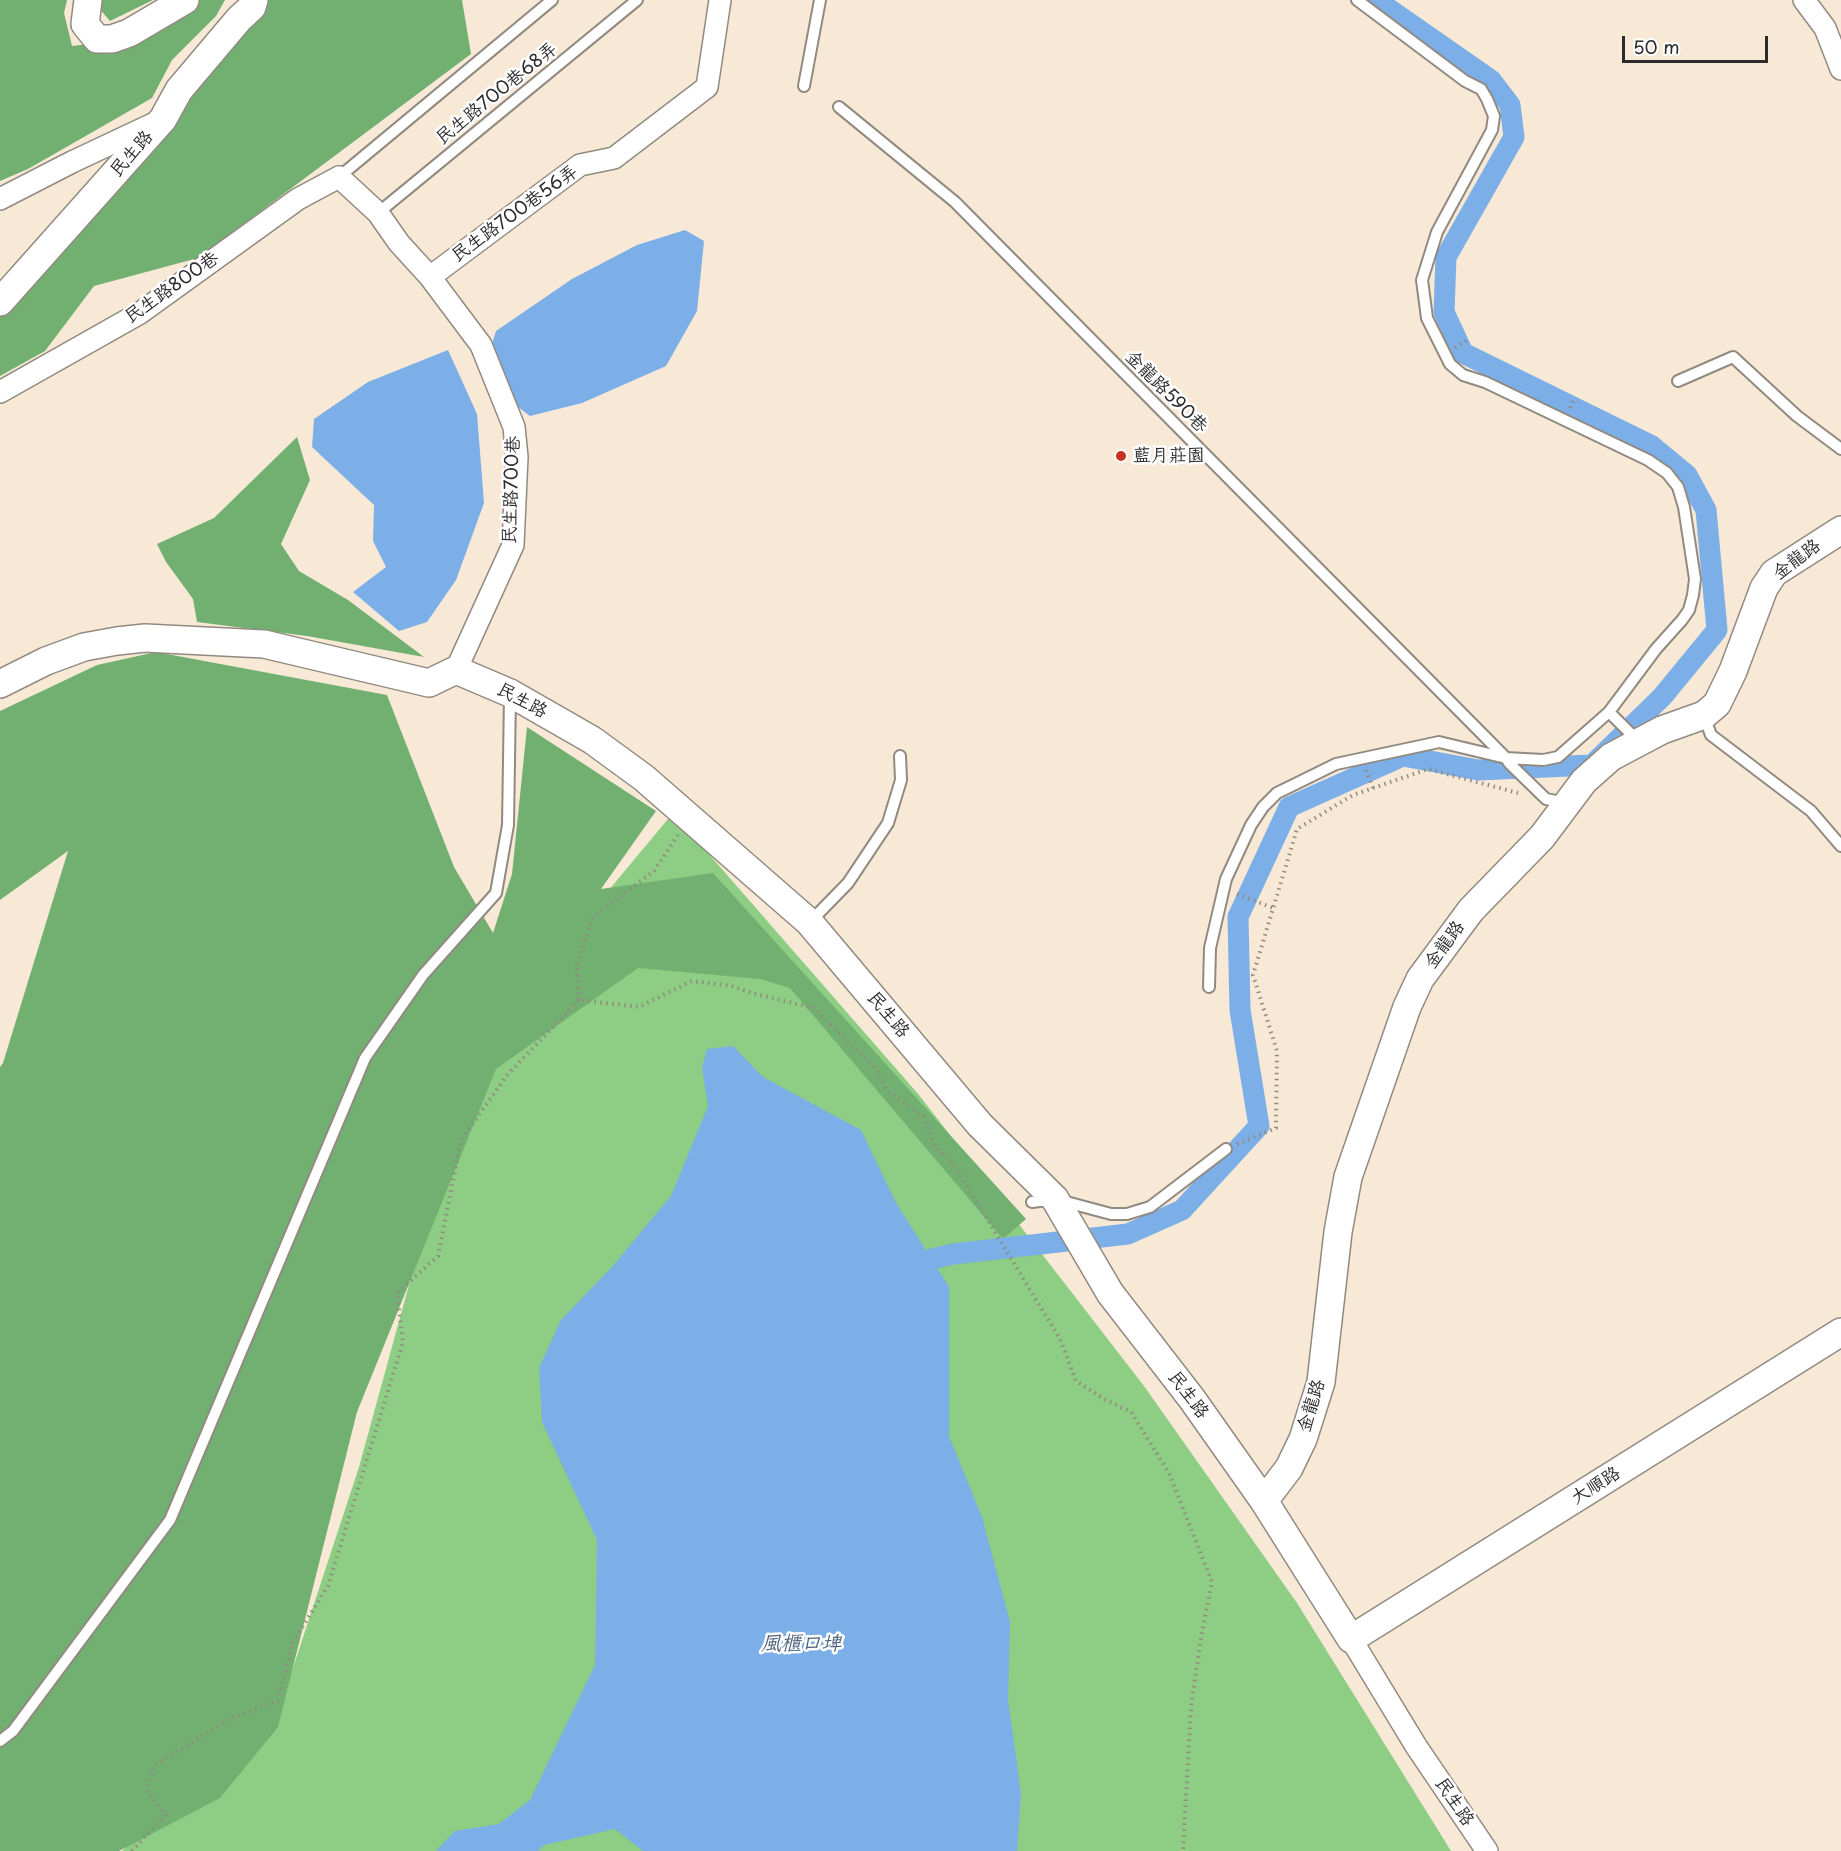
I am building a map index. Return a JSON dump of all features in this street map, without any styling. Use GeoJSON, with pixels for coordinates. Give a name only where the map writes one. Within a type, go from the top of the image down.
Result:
{"type":"FeatureCollection","features":[{"type":"Feature","properties":{"kind":"street"},"geometry":{"type":"LineString","coordinates":[[88,0],[85,24],[97,39],[112,39],[129,33],[185,0]]}},
{"type":"Feature","properties":{"kind":"street","name":"民生路"},"geometry":{"type":"LineString","coordinates":[[0,302],[163,119],[180,90],[239,19],[252,7],[254,0]]}},
{"type":"Feature","properties":{"kind":"street","name":"民生路700巷56弄"},"geometry":{"type":"LineString","coordinates":[[430,277],[580,165],[614,158],[707,87],[720,0]]}},
{"type":"Feature","properties":{"kind":"street"},"geometry":{"type":"LineString","coordinates":[[1804,0],[1825,28],[1841,69]]}},
{"type":"Feature","properties":{"kind":"street"},"geometry":{"type":"LineString","coordinates":[[0,199],[163,119]]}},
{"type":"Feature","properties":{"kind":"street","name":"民生路700巷"},"geometry":{"type":"LineString","coordinates":[[339,177],[378,213],[399,243],[430,277],[481,345],[514,427],[517,458],[513,545],[456,670]]}},
{"type":"Feature","properties":{"kind":"street","name":"民生路800巷"},"geometry":{"type":"LineString","coordinates":[[0,392],[140,313],[298,199],[339,177]]}},
{"type":"Feature","properties":{"kind":"street","name":"金龍路"},"geometry":{"type":"LineString","coordinates":[[1264,1501],[1289,1468],[1303,1439],[1321,1382],[1338,1232],[1348,1178],[1407,1007],[1420,979],[1471,910],[1542,837],[1557,801],[1611,757],[1662,730],[1704,715],[1717,704],[1733,671],[1764,588],[1774,573],[1841,530]]}},
{"type":"Feature","properties":{"kind":"street"},"geometry":{"type":"LineString","coordinates":[[0,684],[46,661],[84,647],[145,638],[264,644],[429,683],[456,670]]}},
{"type":"Feature","properties":{"kind":"street","name":"民生路"},"geometry":{"type":"LineString","coordinates":[[456,670],[510,693],[592,740],[644,778],[809,922],[1043,1201],[1192,1399],[1264,1501],[1416,1746],[1487,1851]]}},
{"type":"Feature","properties":{"kind":"street","name":"大順路"},"geometry":{"type":"LineString","coordinates":[[1351,1639],[1841,1332]]}},
{"type":"Feature","properties":{"kind":"lane"},"geometry":{"type":"LineString","coordinates":[[339,177],[552,0]]}},
{"type":"Feature","properties":{"kind":"lane","name":"民生路700巷68弄"},"geometry":{"type":"LineString","coordinates":[[378,213],[636,0]]}},
{"type":"Feature","properties":{"kind":"lane"},"geometry":{"type":"LineString","coordinates":[[804,86],[820,0]]}},
{"type":"Feature","properties":{"kind":"lane"},"geometry":{"type":"LineString","coordinates":[[1209,987],[1210,948],[1226,879],[1251,825],[1263,807],[1277,793],[1336,764],[1439,742],[1508,760],[1544,760],[1558,757],[1609,713],[1656,649],[1689,610],[1695,579],[1684,507],[1678,487],[1667,473],[1648,460],[1485,382],[1463,375],[1450,364],[1427,318],[1422,280],[1437,232],[1492,130],[1494,116],[1481,89],[1465,81],[1357,0]]}},
{"type":"Feature","properties":{"kind":"lane","name":"金龍路590巷"},"geometry":{"type":"LineString","coordinates":[[839,107],[955,202],[1528,782],[1557,801]]}},
{"type":"Feature","properties":{"kind":"lane"},"geometry":{"type":"LineString","coordinates":[[1678,381],[1733,357],[1797,416],[1841,449]]}},
{"type":"Feature","properties":{"kind":"lane"},"geometry":{"type":"LineString","coordinates":[[0,1741],[13,1731],[170,1520],[365,1058],[423,975],[496,893],[508,825],[510,693]]}},
{"type":"Feature","properties":{"kind":"lane"},"geometry":{"type":"LineString","coordinates":[[1609,713],[1638,742]]}},
{"type":"Feature","properties":{"kind":"lane"},"geometry":{"type":"LineString","coordinates":[[1704,715],[1711,735],[1811,811],[1841,846]]}},
{"type":"Feature","properties":{"kind":"lane"},"geometry":{"type":"LineString","coordinates":[[809,922],[848,883],[888,823],[901,780],[900,756]]}},
{"type":"Feature","properties":{"kind":"lane"},"geometry":{"type":"LineString","coordinates":[[1043,1201],[1111,1214],[1127,1214],[1150,1207],[1226,1149]]}},
{"type":"Feature","properties":{"kind":"path"},"geometry":{"type":"LineString","coordinates":[[1226,1149],[1276,1128],[1277,1052],[1253,975],[1297,829],[1353,795],[1428,769],[1557,801]]}},
{"type":"Feature","properties":{"kind":"path"},"geometry":{"type":"LineString","coordinates":[[132,1851],[165,1815],[146,1789],[154,1765],[230,1719],[278,1700],[293,1642],[328,1586],[403,1342],[397,1293],[438,1256],[461,1140],[508,1074],[579,1000],[577,963],[593,917],[654,871],[690,817]]}},
{"type":"Feature","properties":{"kind":"path"},"geometry":{"type":"LineString","coordinates":[[1224,889],[1273,908]]}},
{"type":"Feature","properties":{"kind":"path"},"geometry":{"type":"LineString","coordinates":[[579,1000],[639,1007],[692,981],[731,986],[814,1008],[873,1066],[889,1092],[923,1116],[935,1147],[953,1163],[1060,1339],[1076,1381],[1104,1399],[1131,1412],[1169,1473],[1212,1582],[1191,1706],[1183,1851]]}},
{"type":"Feature","properties":{"kind":"green space"},"geometry":{"type":"Polygon","coordinates":[[[0,0],[67,0],[64,13],[72,46],[108,42],[187,0],[225,0],[216,16],[172,60],[152,98],[28,169],[0,181],[0,0]]]}},
{"type":"Feature","properties":{"kind":"green space"},"geometry":{"type":"Polygon","coordinates":[[[92,0],[153,0],[110,21],[92,0]]]}},
{"type":"Feature","properties":{"kind":"green space"},"geometry":{"type":"Polygon","coordinates":[[[255,0],[462,0],[471,54],[198,258],[94,286],[45,351],[0,376],[0,309],[255,0]]]}},
{"type":"Feature","properties":{"kind":"green space"},"geometry":{"type":"Polygon","coordinates":[[[297,437],[310,480],[281,544],[299,571],[348,600],[424,657],[307,636],[197,622],[193,599],[166,562],[157,544],[214,518],[297,437]]]}},
{"type":"Feature","properties":{"kind":"green space"},"geometry":{"type":"Polygon","coordinates":[[[156,652],[387,695],[454,867],[493,933],[512,874],[527,727],[656,811],[601,889],[713,873],[1026,1219],[1003,1239],[790,988],[760,979],[638,968],[496,1069],[357,1412],[278,1727],[220,1798],[119,1851],[0,1851],[0,1067],[68,851],[0,900],[0,711],[97,665],[156,652]]]}},
{"type":"Feature","properties":{"kind":"green space"},"geometry":{"type":"Polygon","coordinates":[[[673,813],[919,1095],[1144,1386],[1297,1603],[1451,1851],[122,1851],[291,1674],[359,1467],[418,1252],[493,1029],[673,813]]]}},
{"type":"Feature","properties":{"kind":"water"},"geometry":{"type":"Polygon","coordinates":[[[685,230],[704,241],[697,311],[666,366],[582,403],[530,416],[510,401],[489,354],[496,331],[572,279],[637,245],[685,230]]]}},
{"type":"Feature","properties":{"kind":"water"},"geometry":{"type":"Polygon","coordinates":[[[448,350],[477,414],[484,503],[456,580],[427,622],[399,631],[353,592],[386,567],[373,541],[374,505],[312,447],[314,419],[368,382],[448,350]]]}},
{"type":"Feature","properties":{"kind":"water","name":"風櫃口埤"},"geometry":{"type":"Polygon","coordinates":[[[733,1046],[763,1077],[861,1130],[895,1201],[949,1287],[949,1436],[982,1517],[1010,1622],[1008,1699],[1021,1794],[1017,1851],[643,1851],[615,1829],[544,1845],[538,1851],[436,1851],[455,1831],[499,1824],[530,1800],[595,1665],[597,1540],[542,1422],[539,1368],[561,1320],[612,1267],[671,1196],[708,1106],[702,1068],[707,1049],[733,1046]]]}},
{"type":"Feature","properties":{"kind":"waterway"},"geometry":{"type":"LineString","coordinates":[[915,1283],[932,1259],[953,1254],[1128,1234],[1182,1210],[1259,1126],[1240,1010],[1238,917],[1289,807],[1403,756],[1478,770],[1592,765],[1662,697],[1717,630],[1706,510],[1687,475],[1652,446],[1463,353],[1444,312],[1446,257],[1514,137],[1510,105],[1491,80],[1376,0]]}},
{"type":"Feature","properties":{"kind":"place","name":"藍月莊園"},"geometry":{"type":"Point","coordinates":[1121,456]}}]}
